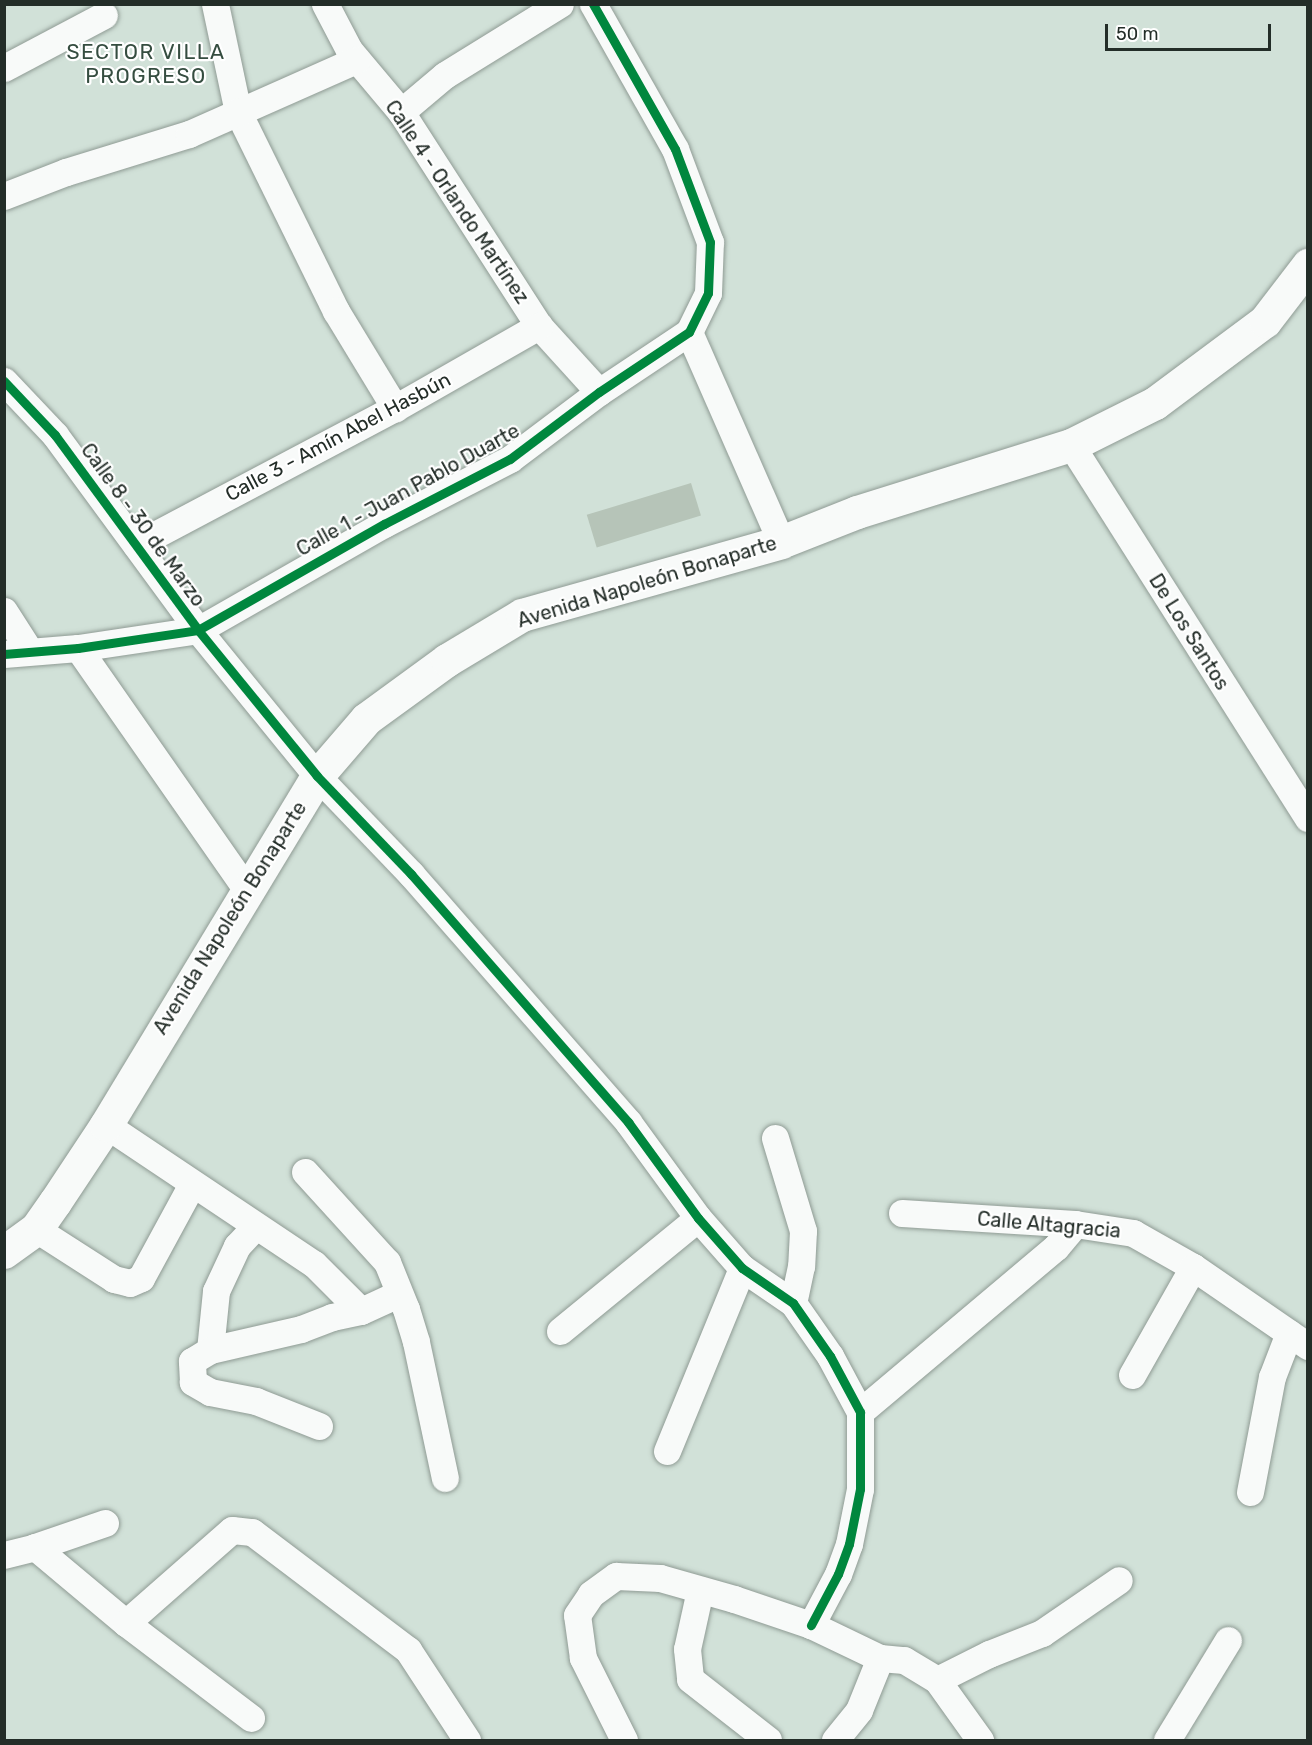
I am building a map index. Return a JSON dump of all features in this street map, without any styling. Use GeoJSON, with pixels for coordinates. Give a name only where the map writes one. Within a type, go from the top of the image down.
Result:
{"type":"FeatureCollection","features":[{"type":"Feature","properties":{"kind":"main road","name":"Avenida Napoleón Bonaparte"},"geometry":{"type":"LineString","coordinates":[[4,1252],[36,1228],[105,1125],[317,776],[366,719],[447,660],[522,615],[781,542],[857,512],[1071,445],[1155,403],[1265,321],[1308,265]]}},
{"type":"Feature","properties":{"kind":"street"},"geometry":{"type":"LineString","coordinates":[[215,4],[238,112],[336,311],[395,408]]}},
{"type":"Feature","properties":{"kind":"street"},"geometry":{"type":"LineString","coordinates":[[401,112],[445,75],[560,4]]}},
{"type":"Feature","properties":{"kind":"street"},"geometry":{"type":"LineString","coordinates":[[593,4],[675,149],[710,242],[708,293],[689,332],[781,542]]}},
{"type":"Feature","properties":{"kind":"street","name":"Calle 4 - Orlando Martínez"},"geometry":{"type":"LineString","coordinates":[[334,8],[356,60],[401,112],[539,326],[599,392]]}},
{"type":"Feature","properties":{"kind":"street"},"geometry":{"type":"LineString","coordinates":[[4,68],[104,15]]}},
{"type":"Feature","properties":{"kind":"street"},"geometry":{"type":"LineString","coordinates":[[4,196],[66,172],[189,134],[356,60]]}},
{"type":"Feature","properties":{"kind":"street","name":"Calle 3 - Amín Abel Hasbún"},"geometry":{"type":"LineString","coordinates":[[136,545],[395,408],[539,326]]}},
{"type":"Feature","properties":{"kind":"street","name":"Calle 1 - Juan Pablo Duarte"},"geometry":{"type":"LineString","coordinates":[[198,630],[384,524],[510,459],[599,392],[689,332]]}},
{"type":"Feature","properties":{"kind":"street","name":"Calle 8 - 30 de Marzo"},"geometry":{"type":"LineString","coordinates":[[4,381],[56,435],[198,630],[317,776],[411,874],[628,1122],[698,1218],[742,1269],[793,1303]]}},
{"type":"Feature","properties":{"kind":"street","name":"De Los Santos"},"geometry":{"type":"LineString","coordinates":[[1071,445],[1308,818]]}},
{"type":"Feature","properties":{"kind":"street"},"geometry":{"type":"LineString","coordinates":[[4,611],[17,652],[78,648],[198,630]]}},
{"type":"Feature","properties":{"kind":"street"},"geometry":{"type":"LineString","coordinates":[[78,648],[248,892]]}},
{"type":"Feature","properties":{"kind":"street"},"geometry":{"type":"LineString","coordinates":[[105,1125],[255,1227],[314,1264],[361,1311]]}},
{"type":"Feature","properties":{"kind":"street"},"geometry":{"type":"LineString","coordinates":[[775,1138],[803,1231],[801,1266],[793,1303],[830,1356],[860,1412],[860,1489],[849,1544],[838,1574],[811,1625]]}},
{"type":"Feature","properties":{"kind":"street"},"geometry":{"type":"LineString","coordinates":[[305,1172],[387,1262],[406,1309],[416,1342],[444,1478]]}},
{"type":"Feature","properties":{"kind":"street"},"geometry":{"type":"LineString","coordinates":[[36,1228],[114,1279],[130,1283],[141,1278],[192,1184]]}},
{"type":"Feature","properties":{"kind":"street","name":"Calle Altagracia"},"geometry":{"type":"LineString","coordinates":[[902,1213],[1075,1224],[1133,1233],[1193,1267],[1298,1340]]}},
{"type":"Feature","properties":{"kind":"street"},"geometry":{"type":"LineString","coordinates":[[560,1331],[698,1218]]}},
{"type":"Feature","properties":{"kind":"street"},"geometry":{"type":"LineString","coordinates":[[860,1412],[1056,1247],[1075,1224]]}},
{"type":"Feature","properties":{"kind":"street"},"geometry":{"type":"LineString","coordinates":[[210,1350],[216,1291],[237,1246],[255,1227]]}},
{"type":"Feature","properties":{"kind":"street"},"geometry":{"type":"LineString","coordinates":[[1132,1375],[1193,1267]]}},
{"type":"Feature","properties":{"kind":"street"},"geometry":{"type":"LineString","coordinates":[[667,1451],[742,1269]]}},
{"type":"Feature","properties":{"kind":"street"},"geometry":{"type":"LineString","coordinates":[[319,1426],[256,1401],[210,1392],[193,1382],[192,1361],[210,1350],[301,1329],[332,1317],[361,1311],[398,1294]]}},
{"type":"Feature","properties":{"kind":"street"},"geometry":{"type":"LineString","coordinates":[[1250,1492],[1272,1377],[1298,1340]]}},
{"type":"Feature","properties":{"kind":"street"},"geometry":{"type":"LineString","coordinates":[[4,1555],[105,1523]]}},
{"type":"Feature","properties":{"kind":"street"},"geometry":{"type":"LineString","coordinates":[[126,1623],[232,1530],[252,1532],[408,1650],[467,1740]]}},
{"type":"Feature","properties":{"kind":"street"},"geometry":{"type":"LineString","coordinates":[[35,1547],[126,1623],[251,1718]]}},
{"type":"Feature","properties":{"kind":"street"},"geometry":{"type":"LineString","coordinates":[[624,1740],[583,1658],[577,1615],[591,1594],[616,1576],[660,1578],[811,1625],[880,1658],[904,1660],[937,1680],[980,1740]]}},
{"type":"Feature","properties":{"kind":"street"},"geometry":{"type":"LineString","coordinates":[[937,1680],[1042,1633],[1119,1580]]}},
{"type":"Feature","properties":{"kind":"street"},"geometry":{"type":"LineString","coordinates":[[700,1590],[687,1649],[690,1679],[768,1740]]}},
{"type":"Feature","properties":{"kind":"street"},"geometry":{"type":"LineString","coordinates":[[1167,1740],[1228,1640]]}},
{"type":"Feature","properties":{"kind":"street"},"geometry":{"type":"LineString","coordinates":[[835,1740],[859,1710],[880,1658]]}},
{"type":"Feature","properties":{"kind":"building"},"geometry":{"type":"Polygon","coordinates":[[[691,483],[701,516],[597,547],[587,515],[691,483]]]}},
{"type":"Feature","properties":{"kind":"cycle path"},"geometry":{"type":"LineString","coordinates":[[4,654],[78,648],[198,630],[384,524],[510,459],[599,392],[689,332],[708,293],[710,242],[675,149],[593,4]]}},
{"type":"Feature","properties":{"kind":"cycle path"},"geometry":{"type":"LineString","coordinates":[[4,381],[55,435],[198,630],[317,776],[411,874],[628,1122],[698,1218],[742,1268],[793,1303],[830,1356],[860,1412],[860,1489],[849,1544],[838,1574],[811,1625]]}},
{"type":"Feature","properties":{"kind":"district","name":"SECTOR VILLA PROGRESO"},"geometry":{"type":"Point","coordinates":[146,64]}}]}
